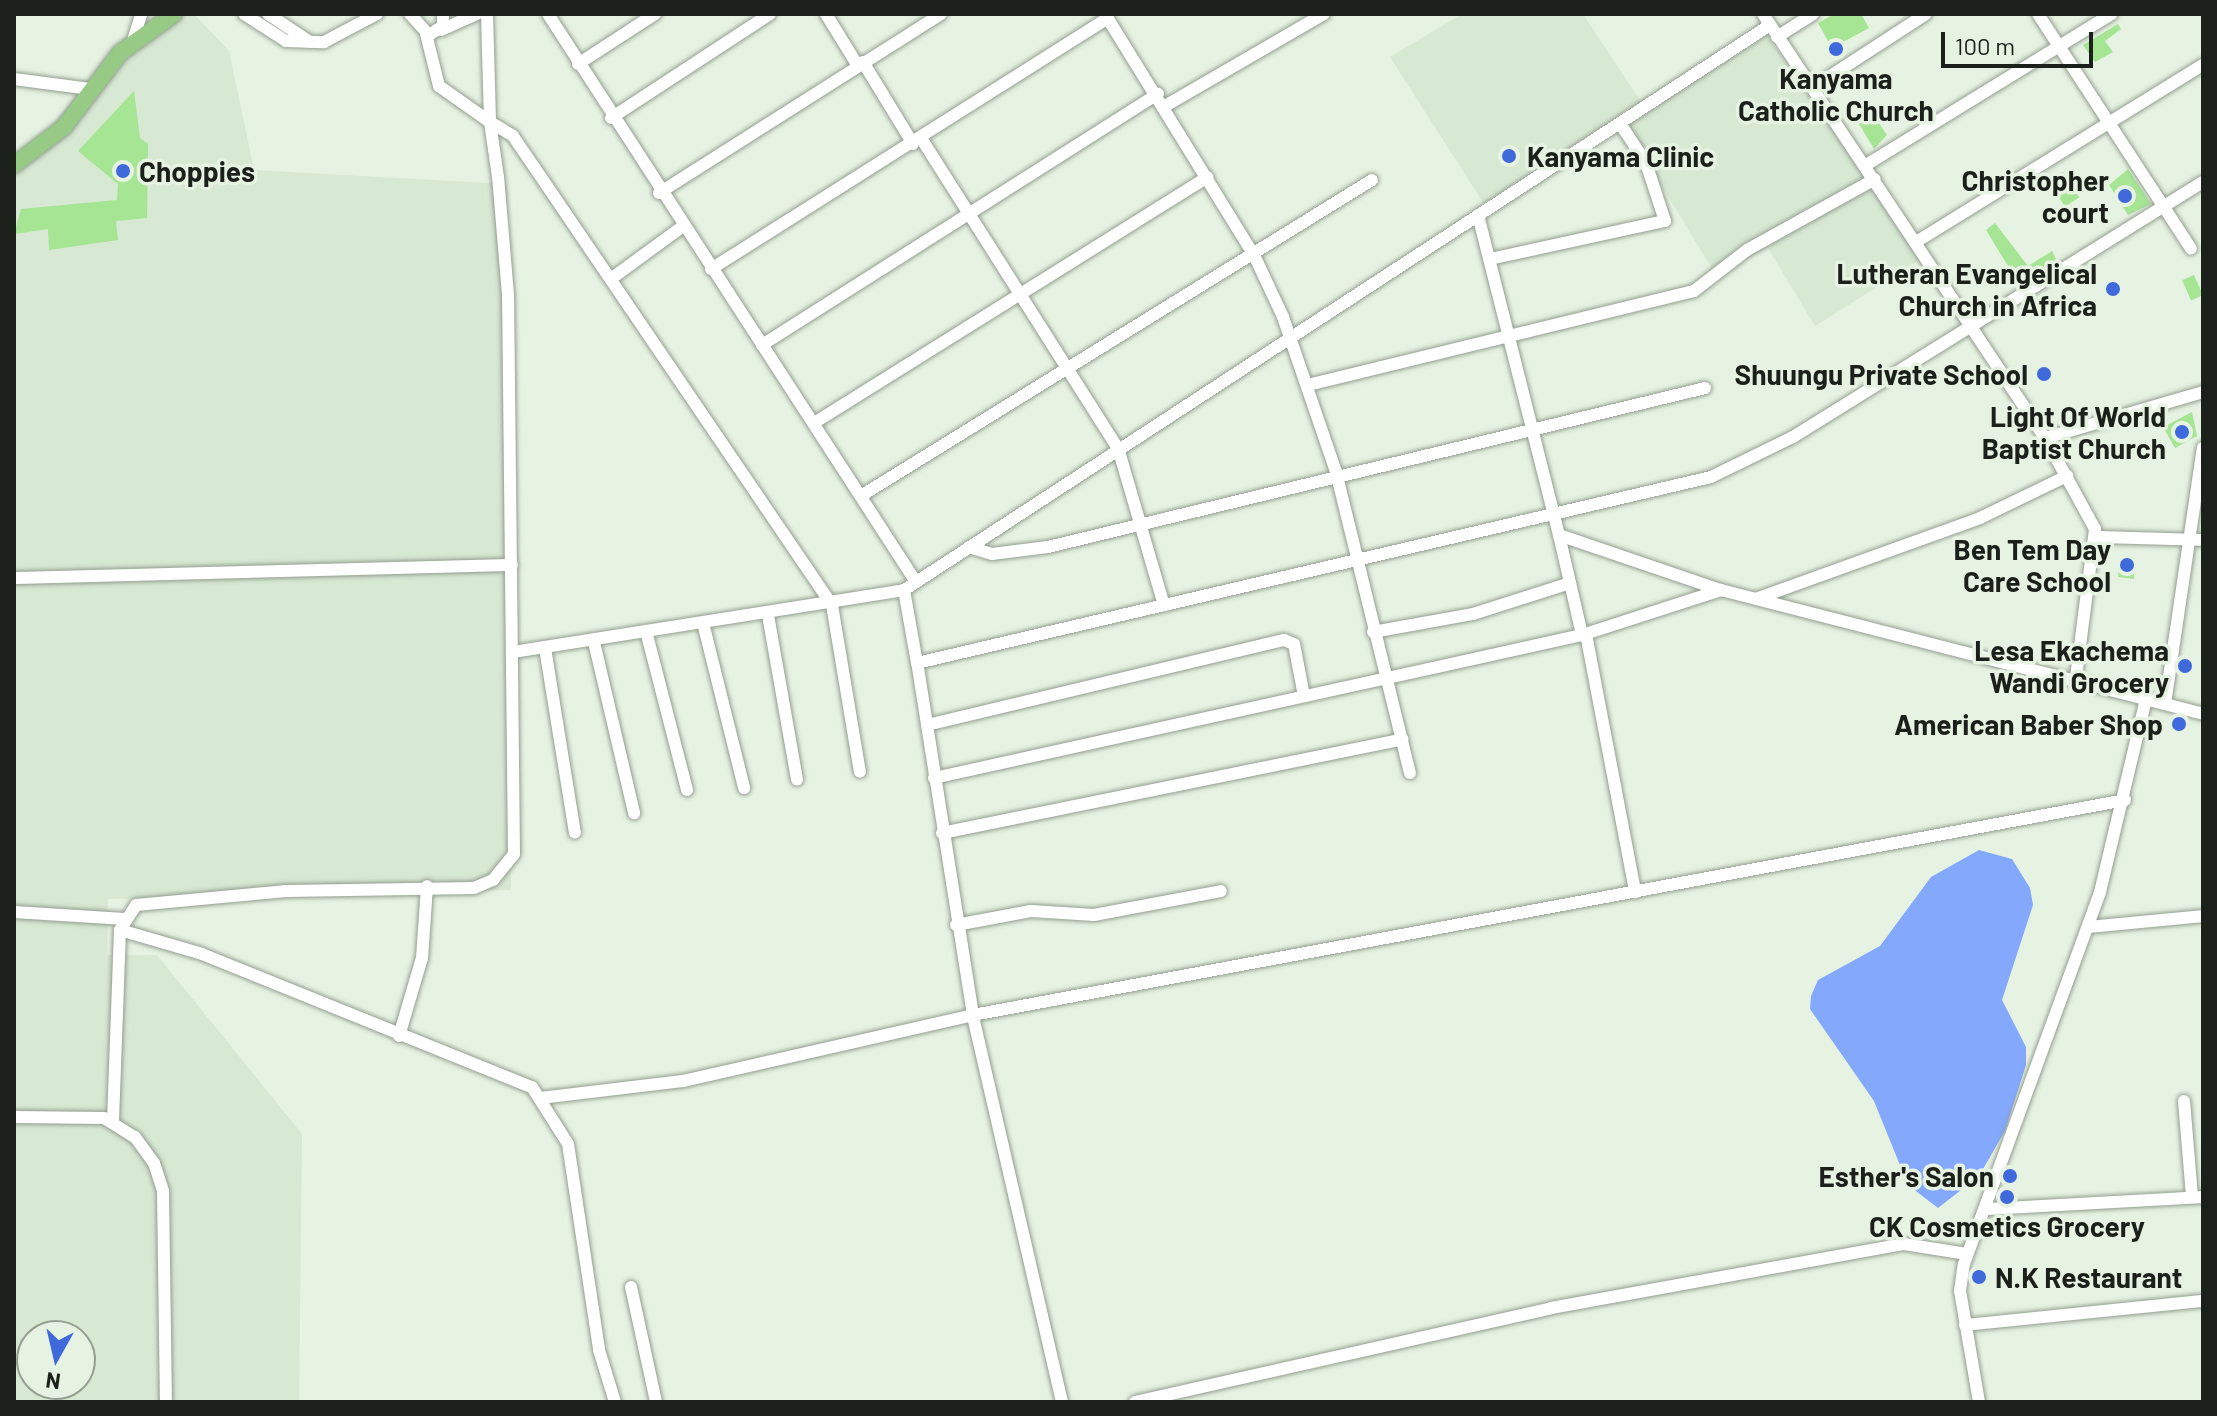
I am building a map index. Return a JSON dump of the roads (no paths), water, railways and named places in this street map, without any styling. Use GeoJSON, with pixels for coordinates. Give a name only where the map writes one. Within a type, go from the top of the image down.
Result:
{"type":"FeatureCollection","features":[{"type":"Feature","properties":{"kind":"main road"},"geometry":{"type":"LineString","coordinates":[[17,159],[64,127],[90,89],[133,41],[174,14]]}},
{"type":"Feature","properties":{"kind":"street"},"geometry":{"type":"LineString","coordinates":[[133,41],[141,14]]}},
{"type":"Feature","properties":{"kind":"street"},"geometry":{"type":"LineString","coordinates":[[244,14],[286,41],[310,42],[324,42],[377,14]]}},
{"type":"Feature","properties":{"kind":"street"},"geometry":{"type":"LineString","coordinates":[[268,14],[310,42]]}},
{"type":"Feature","properties":{"kind":"street"},"geometry":{"type":"LineString","coordinates":[[410,14],[426,34],[439,86],[513,136],[832,605],[860,772]]}},
{"type":"Feature","properties":{"kind":"street"},"geometry":{"type":"LineString","coordinates":[[426,34],[443,21],[463,20],[477,14]]}},
{"type":"Feature","properties":{"kind":"street"},"geometry":{"type":"LineString","coordinates":[[113,1121],[123,924],[143,901],[485,885],[514,854],[508,295],[490,122],[487,14]]}},
{"type":"Feature","properties":{"kind":"street"},"geometry":{"type":"LineString","coordinates":[[548,14],[659,193],[864,494],[916,582]]}},
{"type":"Feature","properties":{"kind":"street"},"geometry":{"type":"LineString","coordinates":[[578,64],[655,14]]}},
{"type":"Feature","properties":{"kind":"street"},"geometry":{"type":"LineString","coordinates":[[611,118],[770,14]]}},
{"type":"Feature","properties":{"kind":"street"},"geometry":{"type":"LineString","coordinates":[[826,14],[972,215],[1020,294],[1072,370],[1118,448],[1144,521],[1164,605]]}},
{"type":"Feature","properties":{"kind":"street"},"geometry":{"type":"LineString","coordinates":[[659,193],[941,14]]}},
{"type":"Feature","properties":{"kind":"street"},"geometry":{"type":"LineString","coordinates":[[1165,106],[1324,14]]}},
{"type":"Feature","properties":{"kind":"street"},"geometry":{"type":"LineString","coordinates":[[513,652],[704,627],[904,590],[1290,335],[1621,125],[1770,25],[1813,14]]}},
{"type":"Feature","properties":{"kind":"street"},"geometry":{"type":"LineString","coordinates":[[1815,86],[1926,14]]}},
{"type":"Feature","properties":{"kind":"street"},"geometry":{"type":"LineString","coordinates":[[2038,14],[2191,249]]}},
{"type":"Feature","properties":{"kind":"street"},"geometry":{"type":"LineString","coordinates":[[1866,165],[2111,14]]}},
{"type":"Feature","properties":{"kind":"street"},"geometry":{"type":"LineString","coordinates":[[711,269],[917,141],[1106,16],[1158,94],[1254,255],[1290,335],[1336,472],[1410,773]]}},
{"type":"Feature","properties":{"kind":"street"},"geometry":{"type":"LineString","coordinates":[[1770,25],[1815,86],[2045,438],[2097,537],[2076,678]]}},
{"type":"Feature","properties":{"kind":"street"},"geometry":{"type":"LineString","coordinates":[[1916,242],[2203,65]]}},
{"type":"Feature","properties":{"kind":"street"},"geometry":{"type":"LineString","coordinates":[[14,79],[90,89]]}},
{"type":"Feature","properties":{"kind":"street"},"geometry":{"type":"LineString","coordinates":[[762,345],[972,215],[1158,94]]}},
{"type":"Feature","properties":{"kind":"street"},"geometry":{"type":"LineString","coordinates":[[1490,259],[1665,221],[1646,163],[1621,125]]}},
{"type":"Feature","properties":{"kind":"street"},"geometry":{"type":"LineString","coordinates":[[814,423],[1208,177]]}},
{"type":"Feature","properties":{"kind":"street"},"geometry":{"type":"LineString","coordinates":[[1308,385],[1694,291],[1747,250],[1875,179]]}},
{"type":"Feature","properties":{"kind":"street"},"geometry":{"type":"LineString","coordinates":[[864,494],[1072,370],[1372,180]]}},
{"type":"Feature","properties":{"kind":"street"},"geometry":{"type":"LineString","coordinates":[[917,663],[1553,515],[1729,470],[1971,326],[2203,182]]}},
{"type":"Feature","properties":{"kind":"street"},"geometry":{"type":"LineString","coordinates":[[1478,215],[1584,634],[1635,892]]}},
{"type":"Feature","properties":{"kind":"street"},"geometry":{"type":"LineString","coordinates":[[612,278],[682,227]]}},
{"type":"Feature","properties":{"kind":"street"},"geometry":{"type":"LineString","coordinates":[[969,547],[1012,552],[1531,425],[1705,388]]}},
{"type":"Feature","properties":{"kind":"street"},"geometry":{"type":"LineString","coordinates":[[2045,438],[2203,392]]}},
{"type":"Feature","properties":{"kind":"street"},"geometry":{"type":"LineString","coordinates":[[2165,704],[2203,448]]}},
{"type":"Feature","properties":{"kind":"street"},"geometry":{"type":"LineString","coordinates":[[1756,599],[1980,518],[2067,476]]}},
{"type":"Feature","properties":{"kind":"street"},"geometry":{"type":"LineString","coordinates":[[1559,535],[1721,590],[2076,678],[2203,714]]}},
{"type":"Feature","properties":{"kind":"street"},"geometry":{"type":"LineString","coordinates":[[2097,537],[2190,536],[2203,540]]}},
{"type":"Feature","properties":{"kind":"street"},"geometry":{"type":"LineString","coordinates":[[14,578],[512,565]]}},
{"type":"Feature","properties":{"kind":"street"},"geometry":{"type":"LineString","coordinates":[[1373,632],[1473,614],[1570,583]]}},
{"type":"Feature","properties":{"kind":"street"},"geometry":{"type":"LineString","coordinates":[[904,590],[973,1015],[1062,1402]]}},
{"type":"Feature","properties":{"kind":"street"},"geometry":{"type":"LineString","coordinates":[[934,778],[1584,634],[1721,590]]}},
{"type":"Feature","properties":{"kind":"street"},"geometry":{"type":"LineString","coordinates":[[768,615],[797,779]]}},
{"type":"Feature","properties":{"kind":"street"},"geometry":{"type":"LineString","coordinates":[[704,627],[744,788]]}},
{"type":"Feature","properties":{"kind":"street"},"geometry":{"type":"LineString","coordinates":[[647,635],[687,790]]}},
{"type":"Feature","properties":{"kind":"street"},"geometry":{"type":"LineString","coordinates":[[927,725],[1284,640],[1294,644],[1304,696]]}},
{"type":"Feature","properties":{"kind":"street"},"geometry":{"type":"LineString","coordinates":[[594,642],[634,813]]}},
{"type":"Feature","properties":{"kind":"street"},"geometry":{"type":"LineString","coordinates":[[545,648],[575,833]]}},
{"type":"Feature","properties":{"kind":"street"},"geometry":{"type":"LineString","coordinates":[[1979,1402],[1960,1291],[1967,1254],[1989,1209],[2089,927],[2125,800],[2146,699]]}},
{"type":"Feature","properties":{"kind":"street"},"geometry":{"type":"LineString","coordinates":[[942,833],[1402,739]]}},
{"type":"Feature","properties":{"kind":"street"},"geometry":{"type":"LineString","coordinates":[[540,1098],[683,1081],[973,1015],[2125,800]]}},
{"type":"Feature","properties":{"kind":"street"},"geometry":{"type":"LineString","coordinates":[[399,1036],[422,958],[427,886]]}},
{"type":"Feature","properties":{"kind":"street"},"geometry":{"type":"LineString","coordinates":[[956,925],[1031,911],[1094,915],[1221,891]]}},
{"type":"Feature","properties":{"kind":"street"},"geometry":{"type":"LineString","coordinates":[[14,912],[123,924],[399,1036],[523,1081],[540,1098],[568,1144],[597,1338],[615,1402]]}},
{"type":"Feature","properties":{"kind":"street"},"geometry":{"type":"LineString","coordinates":[[2089,927],[2203,916]]}},
{"type":"Feature","properties":{"kind":"street"},"geometry":{"type":"LineString","coordinates":[[1989,1209],[2198,1197],[2184,1101]]}},
{"type":"Feature","properties":{"kind":"street"},"geometry":{"type":"LineString","coordinates":[[14,1117],[113,1121],[145,1149],[160,1178],[166,1402]]}},
{"type":"Feature","properties":{"kind":"street"},"geometry":{"type":"LineString","coordinates":[[1135,1402],[1551,1308],[1904,1244],[1967,1254]]}},
{"type":"Feature","properties":{"kind":"street"},"geometry":{"type":"LineString","coordinates":[[631,1287],[656,1402]]}},
{"type":"Feature","properties":{"kind":"street"},"geometry":{"type":"LineString","coordinates":[[1965,1325],[2203,1301]]}},
{"type":"Feature","properties":{"kind":"water"},"geometry":{"type":"Polygon","coordinates":[[[1979,850],[2012,859],[2030,888],[2033,905],[2002,1000],[2026,1047],[2026,1065],[2005,1131],[1979,1176],[1938,1208],[1908,1185],[1874,1101],[1810,1009],[1811,996],[1818,980],[1880,946],[1931,877],[1979,850]]]}},
{"type":"Feature","properties":{"kind":"place","name":"Kanyama Catholic Church"},"geometry":{"type":"Point","coordinates":[1836,49]}},
{"type":"Feature","properties":{"kind":"place","name":"Kanyama Clinic"},"geometry":{"type":"Point","coordinates":[1509,156]}},
{"type":"Feature","properties":{"kind":"place","name":"Choppies"},"geometry":{"type":"Point","coordinates":[123,171]}},
{"type":"Feature","properties":{"kind":"place","name":"Christopher court"},"geometry":{"type":"Point","coordinates":[2125,196]}},
{"type":"Feature","properties":{"kind":"place","name":"Lutheran Evangelical Church in Africa"},"geometry":{"type":"Point","coordinates":[2113,289]}},
{"type":"Feature","properties":{"kind":"place","name":"Shuungu Private School"},"geometry":{"type":"Point","coordinates":[2044,374]}},
{"type":"Feature","properties":{"kind":"place","name":"Light Of World Baptist Church"},"geometry":{"type":"Point","coordinates":[2182,432]}},
{"type":"Feature","properties":{"kind":"place","name":"Ben Tem Day Care School"},"geometry":{"type":"Point","coordinates":[2127,565]}},
{"type":"Feature","properties":{"kind":"place","name":"Lesa Ekachema Wandi Grocery"},"geometry":{"type":"Point","coordinates":[2185,666]}},
{"type":"Feature","properties":{"kind":"place","name":"American Baber Shop"},"geometry":{"type":"Point","coordinates":[2179,724]}},
{"type":"Feature","properties":{"kind":"place","name":"Esther's Salon"},"geometry":{"type":"Point","coordinates":[2010,1176]}},
{"type":"Feature","properties":{"kind":"place","name":"CK Cosmetics Grocery"},"geometry":{"type":"Point","coordinates":[2007,1197]}},
{"type":"Feature","properties":{"kind":"place","name":"N.K Restaurant"},"geometry":{"type":"Point","coordinates":[1979,1277]}}]}
